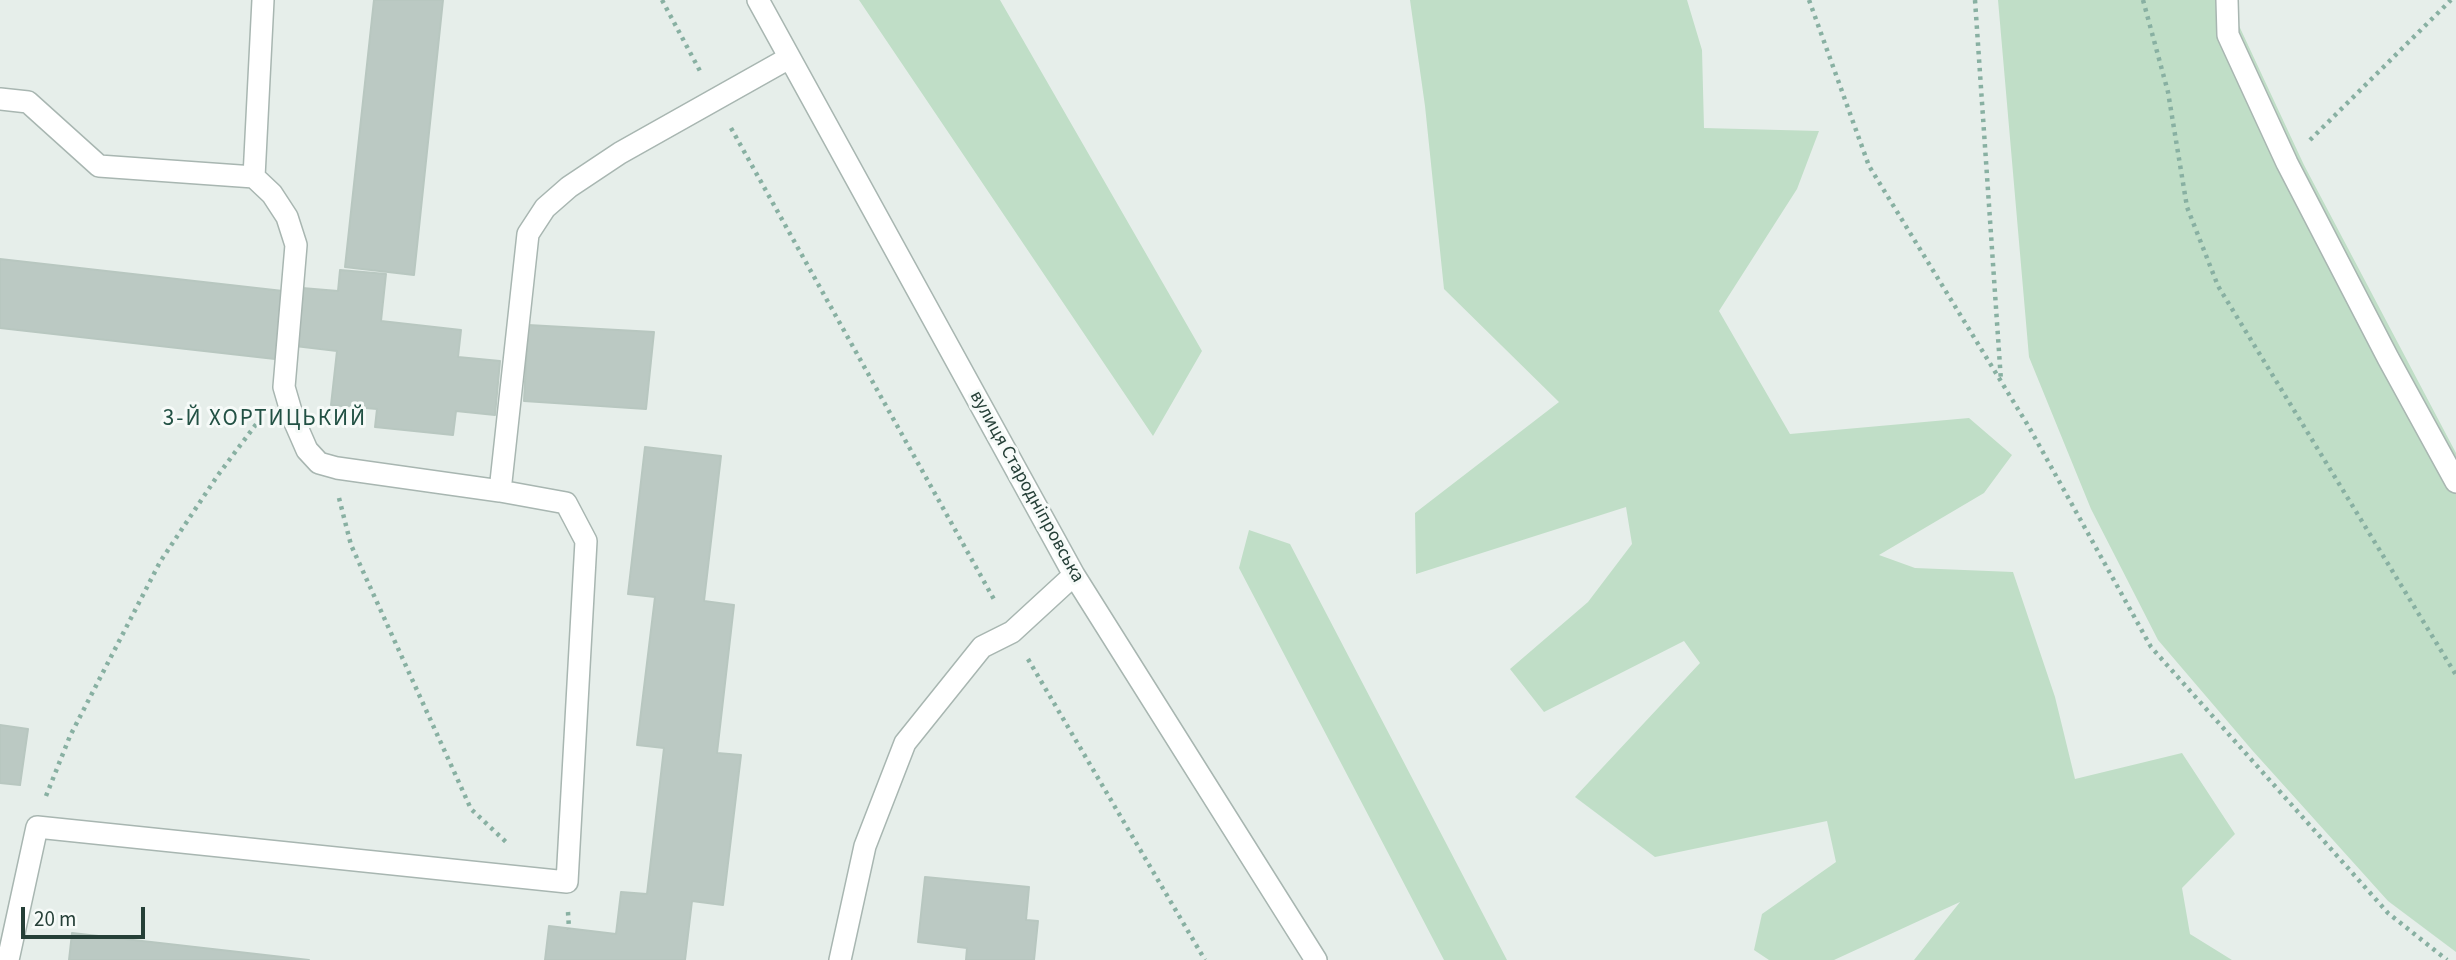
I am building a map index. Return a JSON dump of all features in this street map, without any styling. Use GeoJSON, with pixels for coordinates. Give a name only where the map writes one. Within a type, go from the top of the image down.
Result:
{"type":"FeatureCollection","features":[{"type":"Feature","properties":{"kind":"street"},"geometry":{"type":"LineString","coordinates":[[254,177],[263,0]]}},
{"type":"Feature","properties":{"kind":"street","name":"вулиця Стародніпровська"},"geometry":{"type":"LineString","coordinates":[[758,0],[1074,575],[1316,960]]}},
{"type":"Feature","properties":{"kind":"street"},"geometry":{"type":"LineString","coordinates":[[2227,0],[2228,35],[2287,163],[2456,482]]}},
{"type":"Feature","properties":{"kind":"street"},"geometry":{"type":"LineString","coordinates":[[500,491],[528,234],[545,208],[569,187],[620,153],[789,58]]}},
{"type":"Feature","properties":{"kind":"street"},"geometry":{"type":"LineString","coordinates":[[0,99],[28,102],[99,166],[254,177],[272,194],[287,217],[296,245],[284,387],[293,418],[307,450],[319,463],[566,503],[586,541],[567,882],[37,827],[8,960]]}},
{"type":"Feature","properties":{"kind":"street"},"geometry":{"type":"LineString","coordinates":[[840,960],[865,846],[905,743],[982,647],[1013,632],[1074,575]]}},
{"type":"Feature","properties":{"kind":"path"},"geometry":{"type":"LineString","coordinates":[[662,0],[715,100],[1013,632],[1205,960]]}},
{"type":"Feature","properties":{"kind":"path"},"geometry":{"type":"LineString","coordinates":[[1809,0],[1869,166],[2029,427],[2151,647],[2388,913],[2447,960]]}},
{"type":"Feature","properties":{"kind":"path"},"geometry":{"type":"LineString","coordinates":[[1975,0],[2001,381]]}},
{"type":"Feature","properties":{"kind":"path"},"geometry":{"type":"LineString","coordinates":[[2143,0],[2168,92],[2186,207],[2218,286],[2456,675]]}},
{"type":"Feature","properties":{"kind":"path"},"geometry":{"type":"LineString","coordinates":[[2287,163],[2451,0]]}},
{"type":"Feature","properties":{"kind":"path"},"geometry":{"type":"LineString","coordinates":[[37,827],[50,781],[69,736],[160,562],[218,475],[284,387]]}},
{"type":"Feature","properties":{"kind":"path"},"geometry":{"type":"LineString","coordinates":[[337,468],[339,504],[351,545],[388,621],[471,808],[510,847]]}},
{"type":"Feature","properties":{"kind":"path"},"geometry":{"type":"LineString","coordinates":[[567,882],[569,929]]}},
{"type":"Feature","properties":{"kind":"green space"},"geometry":{"type":"Polygon","coordinates":[[[859,0],[1000,0],[1202,351],[1153,436],[859,0]]]}},
{"type":"Feature","properties":{"kind":"green space"},"geometry":{"type":"Polygon","coordinates":[[[1410,0],[1687,0],[1702,50],[1704,128],[1819,131],[1797,189],[1719,311],[1790,434],[1969,418],[2012,455],[1984,493],[1879,555],[1915,568],[2013,572],[2055,697],[2075,779],[2182,753],[2235,834],[2182,888],[2190,934],[2232,960],[1914,960],[1960,902],[1834,960],[1769,960],[1754,950],[1762,914],[1836,862],[1827,821],[1655,857],[1575,797],[1700,663],[1684,641],[1544,712],[1510,669],[1588,602],[1632,544],[1626,507],[1416,574],[1415,513],[1559,402],[1444,289],[1425,106],[1410,0]]]}},
{"type":"Feature","properties":{"kind":"green space"},"geometry":{"type":"Polygon","coordinates":[[[1998,0],[2227,0],[2304,165],[2456,453],[2456,952],[2388,901],[2252,750],[2158,640],[2091,509],[2029,357],[1998,0]]]}},
{"type":"Feature","properties":{"kind":"green space"},"geometry":{"type":"Polygon","coordinates":[[[1249,530],[1290,544],[1507,960],[1444,960],[1239,568],[1249,530]]]}},
{"type":"Feature","properties":{"kind":"building"},"geometry":{"type":"Polygon","coordinates":[[[374,0],[443,0],[414,275],[345,267],[374,0]]]}},
{"type":"Feature","properties":{"kind":"building"},"geometry":{"type":"Polygon","coordinates":[[[0,259],[283,291],[275,359],[0,328],[0,259]]]}},
{"type":"Feature","properties":{"kind":"building"},"geometry":{"type":"Polygon","coordinates":[[[340,270],[386,274],[381,321],[461,330],[458,357],[500,361],[495,415],[456,411],[453,435],[375,427],[377,409],[331,405],[337,351],[295,346],[302,288],[338,291],[340,270]]]}},
{"type":"Feature","properties":{"kind":"building"},"geometry":{"type":"Polygon","coordinates":[[[528,325],[654,332],[646,409],[524,401],[528,325]]]}},
{"type":"Feature","properties":{"kind":"building"},"geometry":{"type":"Polygon","coordinates":[[[645,447],[721,456],[704,601],[734,605],[717,753],[741,755],[723,905],[692,901],[685,960],[545,960],[549,926],[616,934],[621,892],[647,894],[664,748],[637,745],[655,597],[628,594],[645,447]]]}},
{"type":"Feature","properties":{"kind":"building"},"geometry":{"type":"Polygon","coordinates":[[[0,725],[28,729],[20,785],[0,783],[0,725]]]}},
{"type":"Feature","properties":{"kind":"building"},"geometry":{"type":"Polygon","coordinates":[[[925,877],[1029,887],[1026,920],[1038,921],[1034,960],[966,960],[967,948],[918,942],[925,877]]]}},
{"type":"Feature","properties":{"kind":"building"},"geometry":{"type":"Polygon","coordinates":[[[72,933],[309,960],[69,960],[72,933]]]}},
{"type":"Feature","properties":{"kind":"district","name":"3-Й ХОРТИЦЬКИЙ"},"geometry":{"type":"Point","coordinates":[265,420]}}]}
